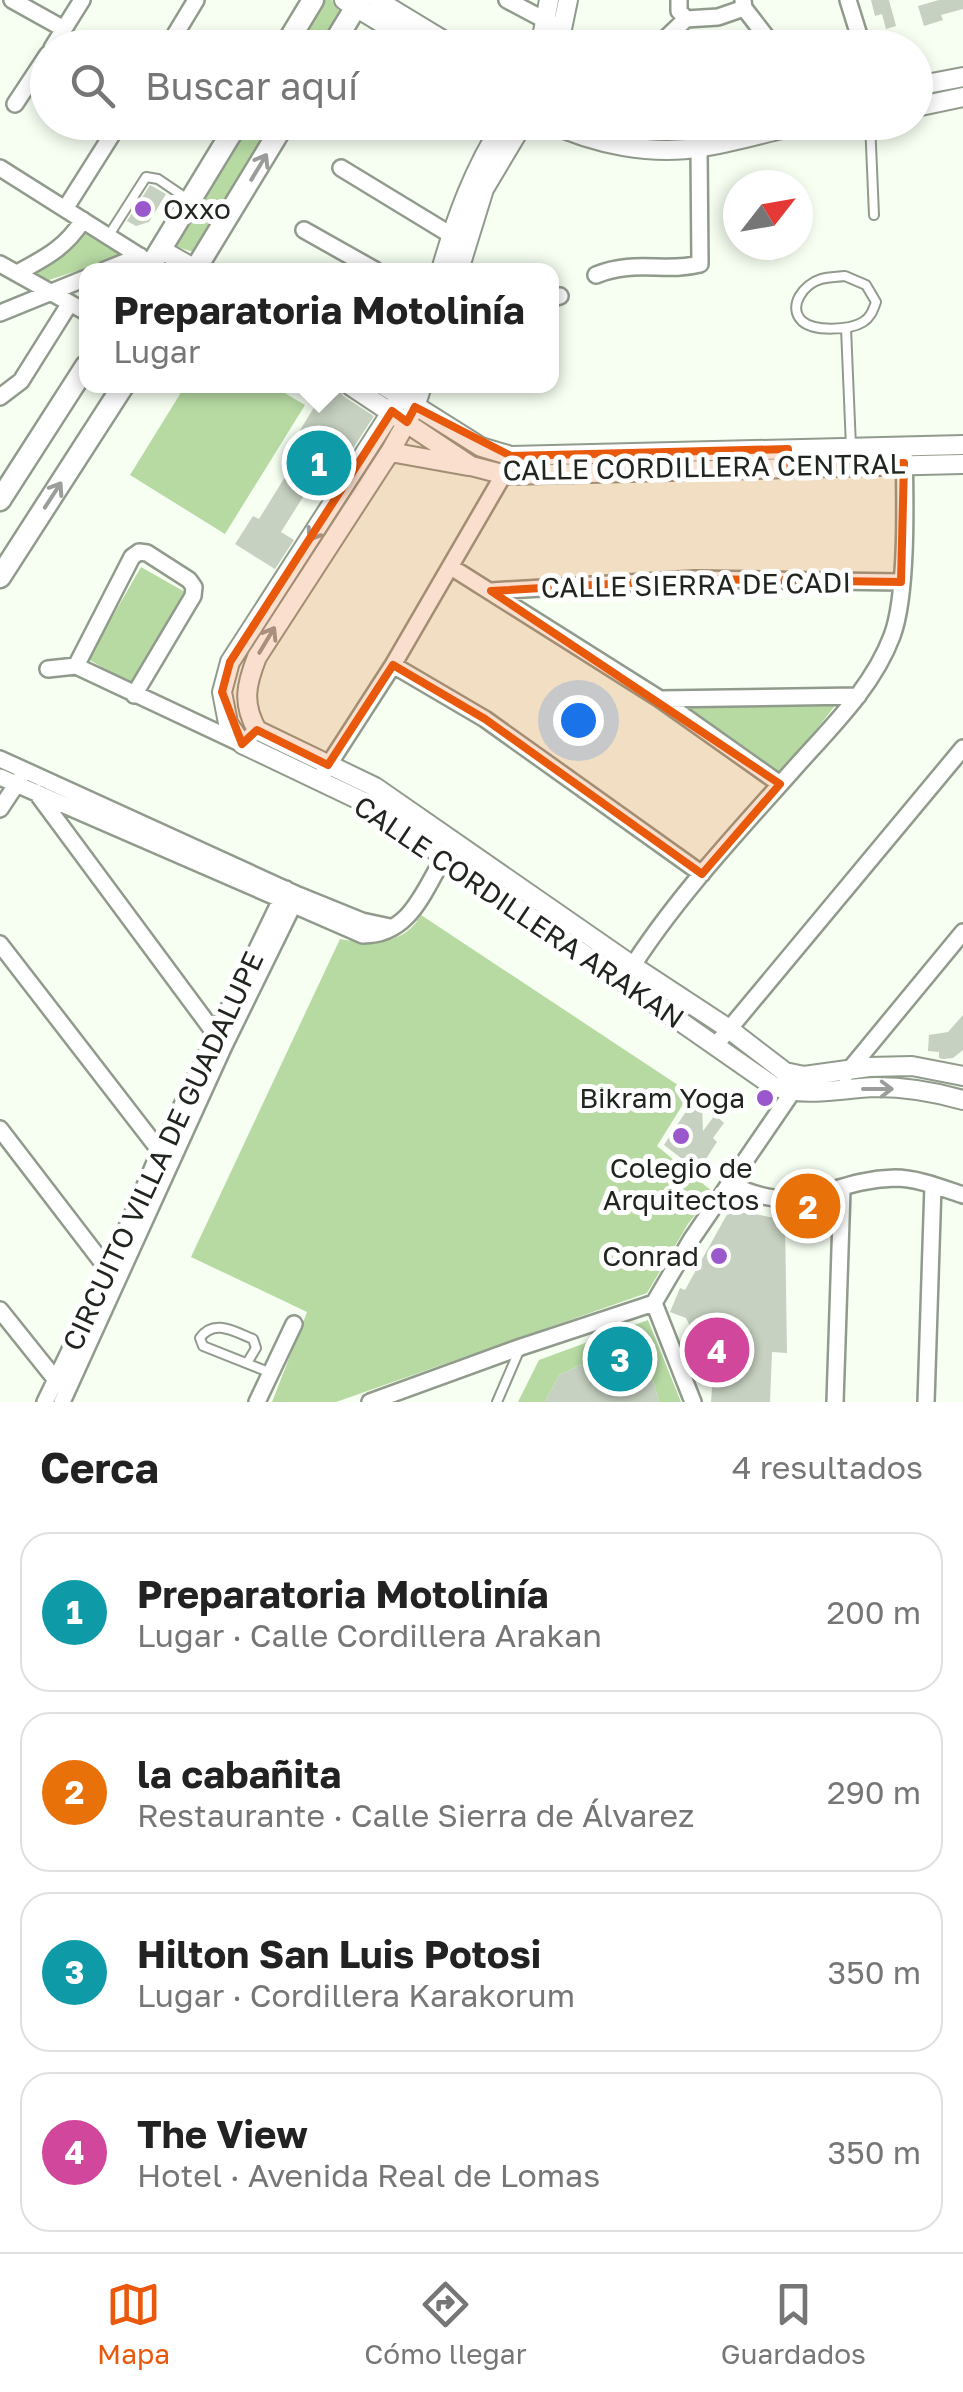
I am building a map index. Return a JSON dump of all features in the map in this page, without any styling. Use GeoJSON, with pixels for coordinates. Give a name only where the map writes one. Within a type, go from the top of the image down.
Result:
{"type":"FeatureCollection","features":[{"type":"Feature","properties":{"kind":"main road"},"geometry":{"type":"LineString","coordinates":[[295,30],[313,0]]}},
{"type":"Feature","properties":{"kind":"main road"},"geometry":{"type":"LineString","coordinates":[[340,30],[353,2]]}},
{"type":"Feature","properties":{"kind":"main road"},"geometry":{"type":"LineString","coordinates":[[155,258],[227,140]]}},
{"type":"Feature","properties":{"kind":"main road"},"geometry":{"type":"LineString","coordinates":[[200,263],[275,140]]}},
{"type":"Feature","properties":{"kind":"main road"},"geometry":{"type":"LineString","coordinates":[[155,258],[176,252],[194,263]]}},
{"type":"Feature","properties":{"kind":"main road"},"geometry":{"type":"LineString","coordinates":[[0,500],[79,377]]}},
{"type":"Feature","properties":{"kind":"main road"},"geometry":{"type":"LineString","coordinates":[[0,576],[118,393]]}},
{"type":"Feature","properties":{"kind":"street"},"geometry":{"type":"LineString","coordinates":[[12,0],[64,29],[82,0]]}},
{"type":"Feature","properties":{"kind":"street"},"geometry":{"type":"LineString","coordinates":[[177,30],[196,0]]}},
{"type":"Feature","properties":{"kind":"street"},"geometry":{"type":"LineString","coordinates":[[378,0],[427,30]]}},
{"type":"Feature","properties":{"kind":"street"},"geometry":{"type":"LineString","coordinates":[[507,0],[552,30]]}},
{"type":"Feature","properties":{"kind":"street"},"geometry":{"type":"LineString","coordinates":[[550,0],[555,30]]}},
{"type":"Feature","properties":{"kind":"street"},"geometry":{"type":"LineString","coordinates":[[557,30],[568,0]]}},
{"type":"Feature","properties":{"kind":"street"},"geometry":{"type":"LineString","coordinates":[[679,0],[679,11],[686,18]]}},
{"type":"Feature","properties":{"kind":"street"},"geometry":{"type":"LineString","coordinates":[[848,0],[857,30]]}},
{"type":"Feature","properties":{"kind":"street"},"geometry":{"type":"LineString","coordinates":[[353,2],[396,30]]}},
{"type":"Feature","properties":{"kind":"street"},"geometry":{"type":"LineString","coordinates":[[674,30],[686,18],[718,17],[744,4],[762,30]]}},
{"type":"Feature","properties":{"kind":"street"},"geometry":{"type":"LineString","coordinates":[[933,82],[963,76]]}},
{"type":"Feature","properties":{"kind":"street"},"geometry":{"type":"LineString","coordinates":[[16,104],[30,82]]}},
{"type":"Feature","properties":{"kind":"street"},"geometry":{"type":"LineString","coordinates":[[933,103],[963,97]]}},
{"type":"Feature","properties":{"kind":"street"},"geometry":{"type":"LineString","coordinates":[[66,209],[109,140]]}},
{"type":"Feature","properties":{"kind":"street"},"geometry":{"type":"LineString","coordinates":[[443,263],[451,235],[493,140]]}},
{"type":"Feature","properties":{"kind":"street"},"geometry":{"type":"LineString","coordinates":[[462,263],[484,188],[513,140]]}},
{"type":"Feature","properties":{"kind":"street"},"geometry":{"type":"LineString","coordinates":[[601,140],[668,150],[734,140]]}},
{"type":"Feature","properties":{"kind":"street"},"geometry":{"type":"LineString","coordinates":[[596,274],[614,267],[653,264],[687,268],[700,264],[698,148]]}},
{"type":"Feature","properties":{"kind":"street"},"geometry":{"type":"LineString","coordinates":[[0,168],[109,235],[155,258]]}},
{"type":"Feature","properties":{"kind":"street"},"geometry":{"type":"LineString","coordinates":[[341,168],[451,235]]}},
{"type":"Feature","properties":{"kind":"street"},"geometry":{"type":"LineString","coordinates":[[18,272],[58,252],[84,220]]}},
{"type":"Feature","properties":{"kind":"street"},"geometry":{"type":"LineString","coordinates":[[304,230],[363,263]]}},
{"type":"Feature","properties":{"kind":"street"},"geometry":{"type":"LineString","coordinates":[[0,264],[79,308]]}},
{"type":"Feature","properties":{"kind":"street"},"geometry":{"type":"LineString","coordinates":[[0,312],[79,281]]}},
{"type":"Feature","properties":{"kind":"street"},"geometry":{"type":"LineString","coordinates":[[0,396],[21,380],[70,303]]}},
{"type":"Feature","properties":{"kind":"street","name":"CALLE CORDILLERA CENTRAL"},"geometry":{"type":"LineString","coordinates":[[374,393],[401,401],[481,447],[511,456],[788,458],[851,448],[963,464]]}},
{"type":"Feature","properties":{"kind":"street"},"geometry":{"type":"LineString","coordinates":[[242,744],[257,730],[247,712],[246,693],[257,658],[390,452],[401,401]]}},
{"type":"Feature","properties":{"kind":"street"},"geometry":{"type":"LineString","coordinates":[[242,744],[228,723],[222,692],[230,662],[401,401]]}},
{"type":"Feature","properties":{"kind":"street","name":"CALLE CORDILLERA CENTRAL"},"geometry":{"type":"LineString","coordinates":[[401,401],[471,466],[506,475],[904,454],[963,445]]}},
{"type":"Feature","properties":{"kind":"street"},"geometry":{"type":"LineString","coordinates":[[390,452],[471,466]]}},
{"type":"Feature","properties":{"kind":"street"},"geometry":{"type":"LineString","coordinates":[[628,974],[702,874],[858,696],[882,660],[894,632],[901,582],[904,454]]}},
{"type":"Feature","properties":{"kind":"street"},"geometry":{"type":"LineString","coordinates":[[324,772],[506,475],[511,456]]}},
{"type":"Feature","properties":{"kind":"street"},"geometry":{"type":"LineString","coordinates":[[76,666],[132,557],[139,552],[147,553],[190,580],[194,587],[193,596],[134,695]]}},
{"type":"Feature","properties":{"kind":"street"},"geometry":{"type":"LineString","coordinates":[[451,567],[660,699],[780,784]]}},
{"type":"Feature","properties":{"kind":"street","name":"CALLE SIERRA DE CADI"},"geometry":{"type":"LineString","coordinates":[[491,591],[695,580],[901,582]]}},
{"type":"Feature","properties":{"kind":"street"},"geometry":{"type":"LineString","coordinates":[[393,665],[485,719],[702,874]]}},
{"type":"Feature","properties":{"kind":"street"},"geometry":{"type":"LineString","coordinates":[[48,670],[76,666],[242,744]]}},
{"type":"Feature","properties":{"kind":"street"},"geometry":{"type":"LineString","coordinates":[[660,699],[858,696]]}},
{"type":"Feature","properties":{"kind":"street","name":"CALLE CORDILLERA ARAKAN"},"geometry":{"type":"LineString","coordinates":[[257,730],[368,804],[450,848],[628,974],[715,1046],[773,1086],[792,1092],[878,1087],[938,1093],[963,1100]]}},
{"type":"Feature","properties":{"kind":"street","name":"CALLE CORDILLERA ARAKAN"},"geometry":{"type":"LineString","coordinates":[[242,744],[324,772]]}},
{"type":"Feature","properties":{"kind":"street"},"geometry":{"type":"LineString","coordinates":[[715,1046],[963,748]]}},
{"type":"Feature","properties":{"kind":"street"},"geometry":{"type":"LineString","coordinates":[[1,767],[289,897],[357,934],[373,935],[394,928],[409,916],[450,848]]}},
{"type":"Feature","properties":{"kind":"street"},"geometry":{"type":"LineString","coordinates":[[0,809],[20,778]]}},
{"type":"Feature","properties":{"kind":"street"},"geometry":{"type":"LineString","coordinates":[[38,785],[220,1040]]}},
{"type":"Feature","properties":{"kind":"street","name":"CIRCUITO VILLA DE GUADALUPE"},"geometry":{"type":"LineString","coordinates":[[45,1402],[62,1392],[113,1277],[160,1151],[220,1040],[289,897]]}},
{"type":"Feature","properties":{"kind":"street"},"geometry":{"type":"LineString","coordinates":[[835,1091],[963,932]]}},
{"type":"Feature","properties":{"kind":"street"},"geometry":{"type":"LineString","coordinates":[[0,944],[172,1166]]}},
{"type":"Feature","properties":{"kind":"street","name":"CALLE CORDILLERA ARAKAN"},"geometry":{"type":"LineString","coordinates":[[628,974],[729,1029],[784,1072],[804,1076]]}},
{"type":"Feature","properties":{"kind":"street","name":"CIRCUITO VILLA DE GUADALUPE"},"geometry":{"type":"LineString","coordinates":[[113,1277],[172,1166],[220,1040]]}},
{"type":"Feature","properties":{"kind":"street"},"geometry":{"type":"LineString","coordinates":[[370,1402],[654,1303],[690,1240],[804,1076],[868,1066],[912,1066],[963,1076]]}},
{"type":"Feature","properties":{"kind":"street"},"geometry":{"type":"LineString","coordinates":[[0,1129],[113,1277]]}},
{"type":"Feature","properties":{"kind":"street"},"geometry":{"type":"LineString","coordinates":[[730,1184],[757,1197],[787,1201],[898,1178],[963,1195]]}},
{"type":"Feature","properties":{"kind":"street"},"geometry":{"type":"LineString","coordinates":[[926,1402],[933,1185]]}},
{"type":"Feature","properties":{"kind":"street"},"geometry":{"type":"LineString","coordinates":[[835,1402],[842,1189]]}},
{"type":"Feature","properties":{"kind":"street"},"geometry":{"type":"LineString","coordinates":[[654,1303],[693,1402]]}},
{"type":"Feature","properties":{"kind":"street"},"geometry":{"type":"LineString","coordinates":[[0,1310],[62,1392]]}},
{"type":"Feature","properties":{"kind":"street"},"geometry":{"type":"LineString","coordinates":[[257,1402],[294,1324]]}},
{"type":"Feature","properties":{"kind":"lane"},"geometry":{"type":"LineString","coordinates":[[871,140],[874,215]]}},
{"type":"Feature","properties":{"kind":"lane"},"geometry":{"type":"LineString","coordinates":[[109,235],[146,177],[158,178],[190,201]]}},
{"type":"Feature","properties":{"kind":"lane"},"geometry":{"type":"LineString","coordinates":[[844,276],[866,285],[876,302],[871,316],[862,324],[846,328],[808,325],[799,318],[796,305],[802,291],[818,280],[844,276]]}},
{"type":"Feature","properties":{"kind":"lane"},"geometry":{"type":"LineString","coordinates":[[846,328],[851,448]]}},
{"type":"Feature","properties":{"kind":"lane"},"geometry":{"type":"LineString","coordinates":[[247,1363],[256,1348],[253,1339],[218,1326],[206,1330],[200,1338],[203,1346],[271,1373]]}},
{"type":"Feature","properties":{"kind":"lane"},"geometry":{"type":"LineString","coordinates":[[497,1402],[521,1347]]}},
{"type":"Feature","properties":{"kind":"highlighted area"},"geometry":{"type":"Polygon","coordinates":[[[415,407],[511,456],[788,449],[788,468],[904,463],[901,582],[695,579],[491,591],[780,784],[702,874],[485,719],[393,665],[328,765],[257,730],[242,744],[222,692],[230,662],[392,411],[407,422],[415,407]]]}},
{"type":"Feature","properties":{"kind":"green space"},"geometry":{"type":"Polygon","coordinates":[[[324,0],[332,0],[341,14],[331,30],[306,30],[324,0]]]}},
{"type":"Feature","properties":{"kind":"green space"},"geometry":{"type":"Polygon","coordinates":[[[239,140],[265,140],[197,253],[174,246],[239,140]]]}},
{"type":"Feature","properties":{"kind":"green space"},"geometry":{"type":"Polygon","coordinates":[[[86,230],[124,251],[101,263],[79,263],[79,270],[43,282],[33,270],[56,259],[86,230]]]}},
{"type":"Feature","properties":{"kind":"green space"},"geometry":{"type":"Polygon","coordinates":[[[181,393],[285,393],[305,405],[225,534],[130,475],[181,393]]]}},
{"type":"Feature","properties":{"kind":"green space"},"geometry":{"type":"Polygon","coordinates":[[[141,567],[185,592],[132,685],[88,659],[141,567]]]}},
{"type":"Feature","properties":{"kind":"green space"},"geometry":{"type":"Polygon","coordinates":[[[837,703],[782,774],[685,707],[837,703]]]}},
{"type":"Feature","properties":{"kind":"green space"},"geometry":{"type":"Polygon","coordinates":[[[421,915],[690,1093],[657,1146],[713,1192],[688,1224],[647,1293],[336,1402],[272,1402],[307,1312],[191,1257],[340,939],[375,942],[396,938],[406,933],[421,915]]]}},
{"type":"Feature","properties":{"kind":"green space"},"geometry":{"type":"Polygon","coordinates":[[[648,1320],[681,1402],[659,1402],[643,1344],[635,1340],[559,1375],[545,1402],[518,1402],[539,1360],[648,1320]]]}},
{"type":"Feature","properties":{"kind":"building"},"geometry":{"type":"Polygon","coordinates":[[[871,0],[889,0],[896,26],[886,29],[882,14],[875,16],[871,0]]]}},
{"type":"Feature","properties":{"kind":"building"},"geometry":{"type":"Polygon","coordinates":[[[939,0],[963,0],[963,9],[941,15],[943,20],[924,26],[918,6],[939,0]]]}},
{"type":"Feature","properties":{"kind":"building","name":"Oxxo"},"geometry":{"type":"Polygon","coordinates":[[[150,185],[166,194],[149,222],[136,226],[127,221],[150,185]]]}},
{"type":"Feature","properties":{"kind":"building"},"geometry":{"type":"Polygon","coordinates":[[[323,393],[342,393],[374,416],[321,498],[308,489],[281,532],[294,540],[275,569],[235,544],[253,516],[259,519],[309,438],[299,432],[323,393]]]}},
{"type":"Feature","properties":{"kind":"building"},"geometry":{"type":"Polygon","coordinates":[[[963,1015],[963,1050],[953,1058],[943,1059],[939,1052],[928,1051],[929,1035],[948,1032],[963,1015]]]}},
{"type":"Feature","properties":{"kind":"building","name":"Colegio de Arquitectos"},"geometry":{"type":"Polygon","coordinates":[[[694,1099],[702,1105],[703,1131],[715,1115],[724,1123],[698,1171],[664,1145],[694,1099]]]}},
{"type":"Feature","properties":{"kind":"building"},"geometry":{"type":"Polygon","coordinates":[[[730,1209],[785,1220],[787,1353],[772,1352],[770,1402],[711,1402],[715,1347],[699,1345],[686,1318],[670,1312],[680,1288],[685,1290],[730,1209]]]}},
{"type":"Feature","properties":{"kind":"building"},"geometry":{"type":"Polygon","coordinates":[[[635,1340],[643,1344],[659,1402],[545,1402],[559,1375],[635,1340]]]}},
{"type":"Feature","properties":{"kind":"place","name":"Oxxo"},"geometry":{"type":"Point","coordinates":[143,209]}},
{"type":"Feature","properties":{"kind":"place","name":"Preparatoria Motolinía"},"geometry":{"type":"Point","coordinates":[319,463]}},
{"type":"Feature","properties":{"kind":"place","name":"Bikram Yoga"},"geometry":{"type":"Point","coordinates":[765,1098]}},
{"type":"Feature","properties":{"kind":"place","name":"Colegio de Arquitectos"},"geometry":{"type":"Point","coordinates":[681,1136]}},
{"type":"Feature","properties":{"kind":"place","name":"la cabañita"},"geometry":{"type":"Point","coordinates":[808,1206]}},
{"type":"Feature","properties":{"kind":"place","name":"Conrad"},"geometry":{"type":"Point","coordinates":[719,1256]}},
{"type":"Feature","properties":{"kind":"place","name":"The View"},"geometry":{"type":"Point","coordinates":[717,1350]}},
{"type":"Feature","properties":{"kind":"place","name":"Hilton San Luis Potosi"},"geometry":{"type":"Point","coordinates":[620,1359]}}]}
